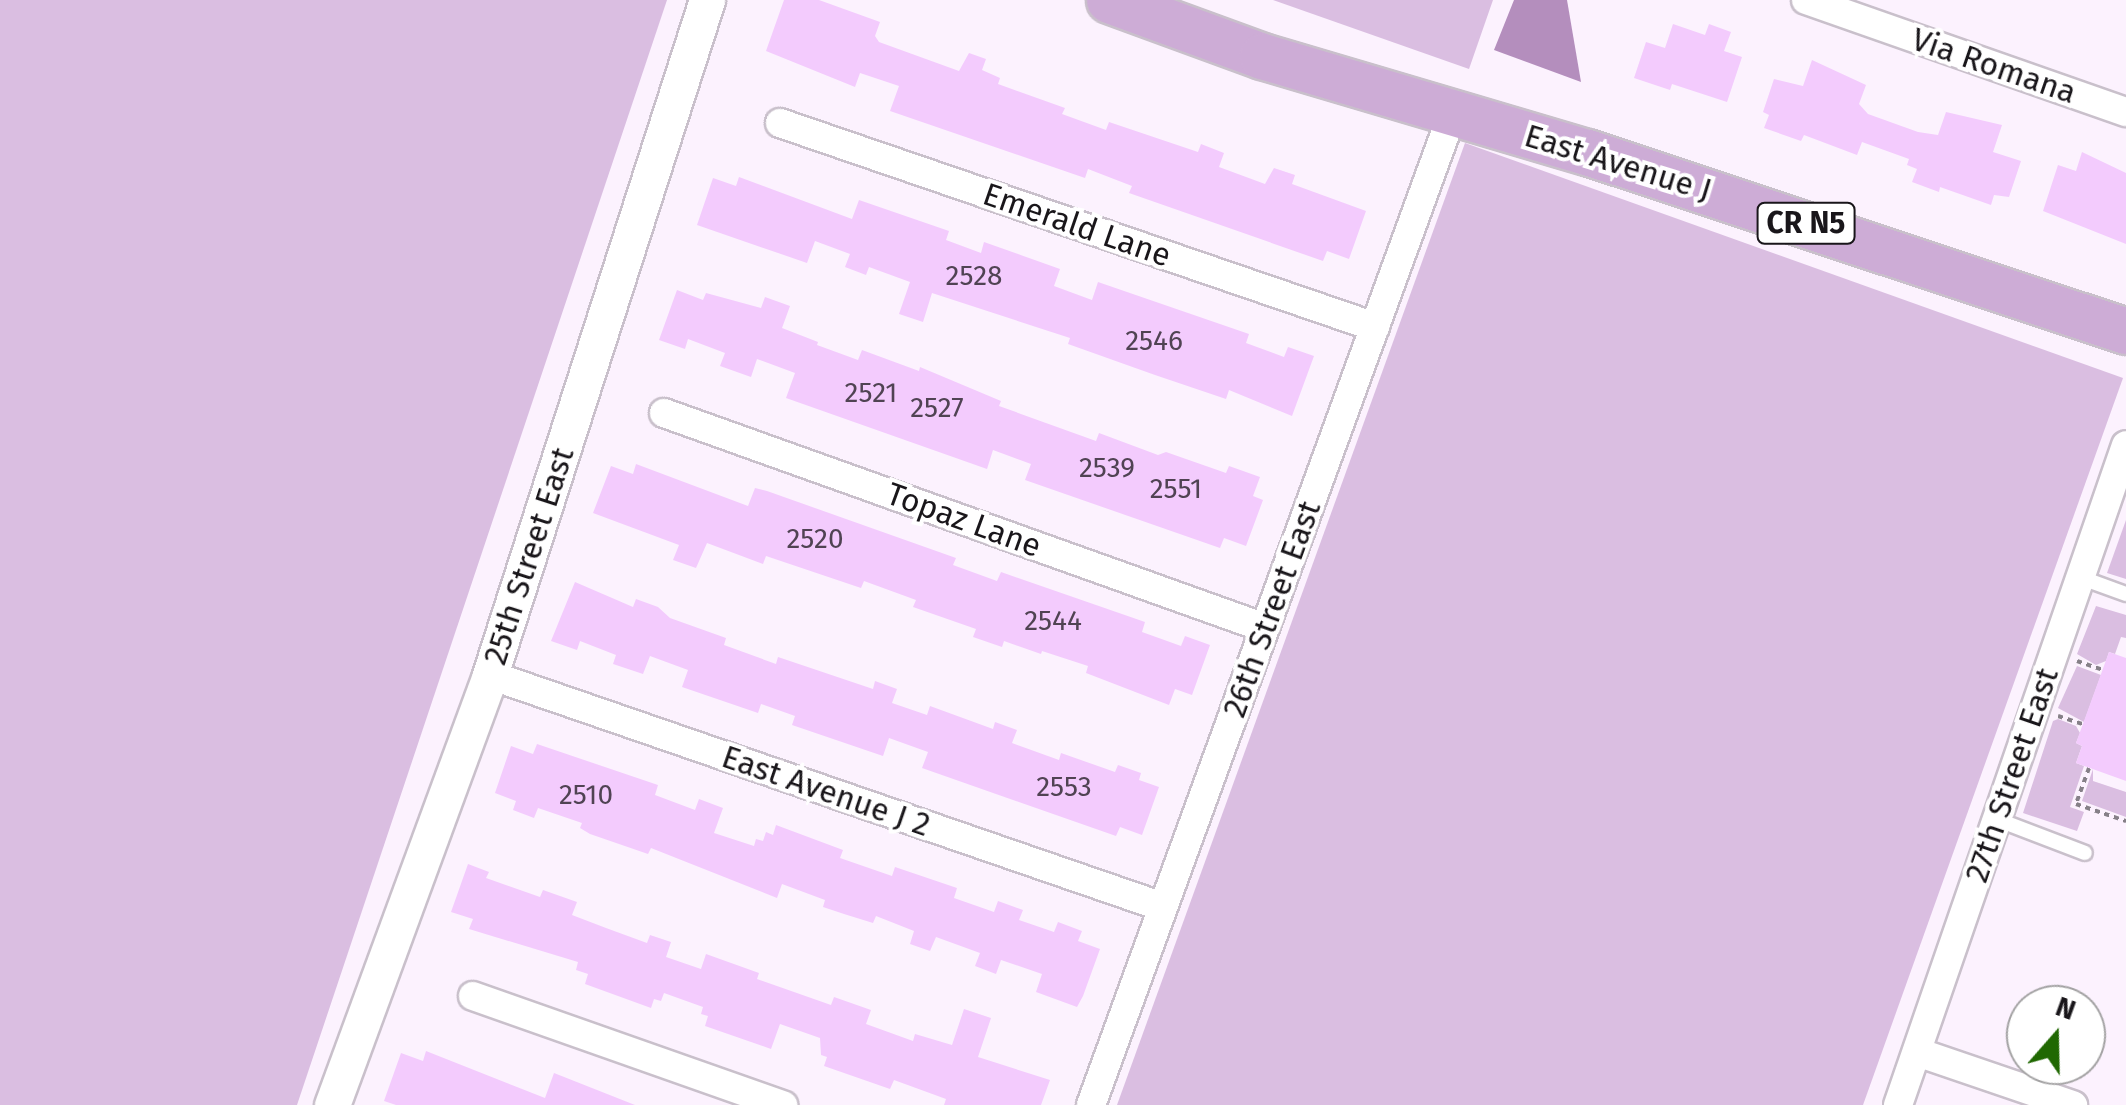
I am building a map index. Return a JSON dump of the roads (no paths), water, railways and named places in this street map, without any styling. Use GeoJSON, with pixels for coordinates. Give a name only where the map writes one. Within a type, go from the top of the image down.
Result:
{"type":"FeatureCollection","features":[{"type":"Feature","properties":{"kind":"main road","name":"East Avenue J"},"geometry":{"type":"LineString","coordinates":[[1109,0],[1262,56],[1453,112],[2009,289],[2126,331]]}},
{"type":"Feature","properties":{"kind":"street","name":"25th Street East"},"geometry":{"type":"LineString","coordinates":[[332,1105],[490,675],[707,0]]}},
{"type":"Feature","properties":{"kind":"street","name":"Via Romana"},"geometry":{"type":"LineString","coordinates":[[1806,0],[2126,112]]}},
{"type":"Feature","properties":{"kind":"street","name":"26th Street East"},"geometry":{"type":"LineString","coordinates":[[1091,1105],[1453,112]]}},
{"type":"Feature","properties":{"kind":"street","name":"Emerald Lane"},"geometry":{"type":"LineString","coordinates":[[780,123],[1374,326]]}},
{"type":"Feature","properties":{"kind":"street","name":"Topaz Lane"},"geometry":{"type":"LineString","coordinates":[[664,413],[1264,628]]}},
{"type":"Feature","properties":{"kind":"street","name":"27th Street East"},"geometry":{"type":"LineString","coordinates":[[1898,1105],[2126,445]]}},
{"type":"Feature","properties":{"kind":"street","name":"East Avenue J 2"},"geometry":{"type":"LineString","coordinates":[[490,675],[1162,907]]}},
{"type":"Feature","properties":{"kind":"street"},"geometry":{"type":"LineString","coordinates":[[473,996],[783,1105]]}},
{"type":"Feature","properties":{"kind":"street"},"geometry":{"type":"LineString","coordinates":[[1917,1052],[2073,1105]]}},
{"type":"Feature","properties":{"kind":"lane"},"geometry":{"type":"LineString","coordinates":[[2082,578],[2126,594]]}},
{"type":"Feature","properties":{"kind":"lane"},"geometry":{"type":"LineString","coordinates":[[1996,820],[2085,853]]}}]}
